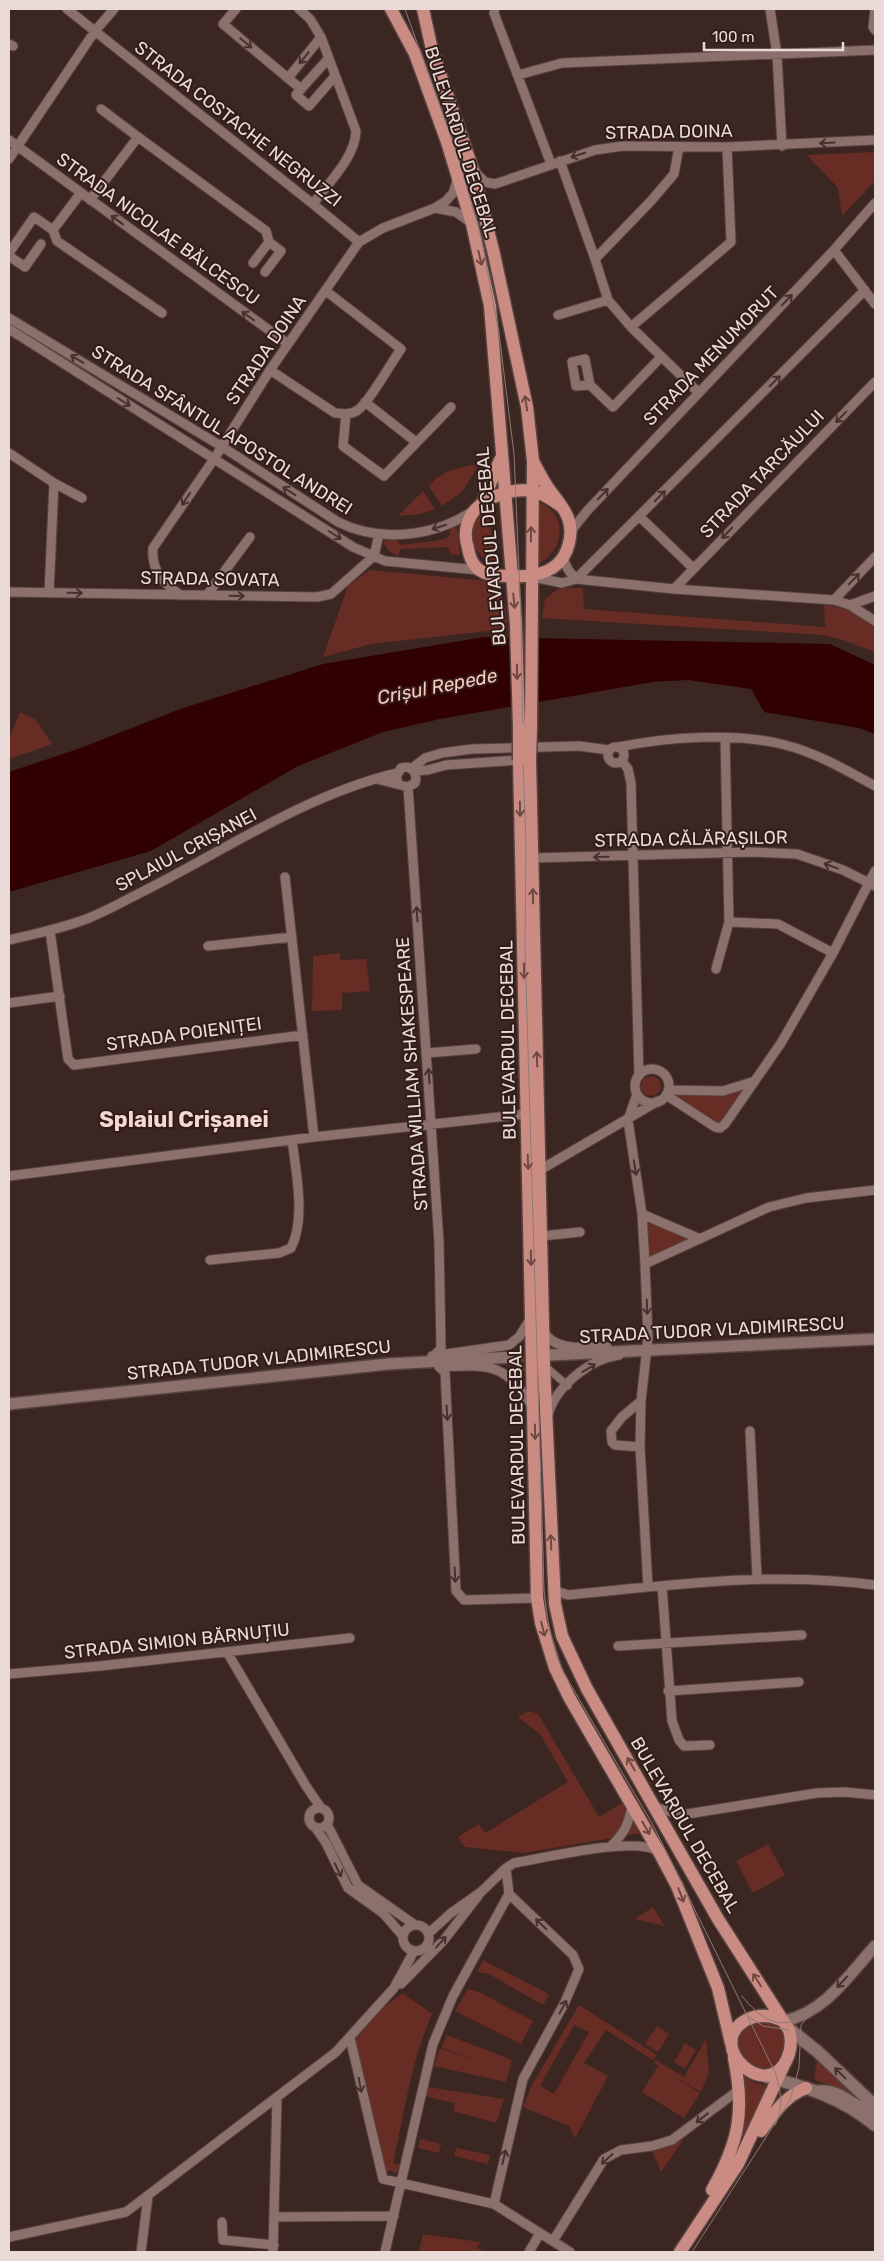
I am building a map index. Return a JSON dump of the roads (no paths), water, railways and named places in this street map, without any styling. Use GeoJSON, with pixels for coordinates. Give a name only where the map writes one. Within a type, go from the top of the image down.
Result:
{"type":"FeatureCollection","features":[{"type":"Feature","properties":{"kind":"main road","name":"BULEVARDUL DECEBAL"},"geometry":{"type":"LineString","coordinates":[[391,9],[415,54],[458,177],[472,224],[490,306],[516,625],[532,858],[544,1332],[553,1590],[562,1636],[577,1669],[718,1920],[785,2023],[875,2106]]}},
{"type":"Feature","properties":{"kind":"main road","name":"BULEVARDUL DECEBAL"},"geometry":{"type":"LineString","coordinates":[[423,9],[432,50],[473,170],[494,254],[522,376],[533,461],[530,576],[532,625],[525,760],[527,1114],[538,1598],[541,1623],[554,1668],[660,1852],[677,1886],[713,1974],[733,2049],[740,2089],[740,2115],[729,2156],[703,2206],[673,2252]]}},
{"type":"Feature","properties":{"kind":"main road"},"geometry":{"type":"LineString","coordinates":[[501,455],[482,504],[471,516],[466,529],[470,556],[478,570],[498,576],[530,576],[548,571],[563,559],[568,547],[571,531],[569,519],[533,461]]}},
{"type":"Feature","properties":{"kind":"main road"},"geometry":{"type":"LineString","coordinates":[[482,504],[504,494],[532,491],[543,495],[562,507]]}},
{"type":"Feature","properties":{"kind":"main road"},"geometry":{"type":"LineString","coordinates":[[738,2164],[778,2080],[791,2041],[785,2023],[769,2016],[751,2018],[738,2029],[733,2049],[739,2063],[746,2070],[763,2076],[778,2080],[813,2089],[856,2111],[875,2126]]}},
{"type":"Feature","properties":{"kind":"main road"},"geometry":{"type":"LineString","coordinates":[[763,2076],[774,2072],[785,2063]]}},
{"type":"Feature","properties":{"kind":"main road"},"geometry":{"type":"LineString","coordinates":[[680,2252],[738,2164],[781,2104],[793,2094],[813,2089]]}},
{"type":"Feature","properties":{"kind":"street","name":"STRADA COSTACHE NEGRUZZI"},"geometry":{"type":"LineString","coordinates":[[67,9],[359,242]]}},
{"type":"Feature","properties":{"kind":"street"},"geometry":{"type":"LineString","coordinates":[[9,159],[95,31],[114,9]]}},
{"type":"Feature","properties":{"kind":"street"},"geometry":{"type":"LineString","coordinates":[[236,9],[224,24],[301,89]]}},
{"type":"Feature","properties":{"kind":"street"},"geometry":{"type":"LineString","coordinates":[[299,9],[310,19],[321,37],[354,123],[356,139],[349,155],[313,204]]}},
{"type":"Feature","properties":{"kind":"street"},"geometry":{"type":"LineString","coordinates":[[495,9],[494,13],[551,164]]}},
{"type":"Feature","properties":{"kind":"street"},"geometry":{"type":"LineString","coordinates":[[770,9],[777,55],[782,146]]}},
{"type":"Feature","properties":{"kind":"street"},"geometry":{"type":"LineString","coordinates":[[875,9],[873,27],[875,30]]}},
{"type":"Feature","properties":{"kind":"street"},"geometry":{"type":"LineString","coordinates":[[288,78],[321,37]]}},
{"type":"Feature","properties":{"kind":"street"},"geometry":{"type":"LineString","coordinates":[[518,75],[562,63],[875,50]]}},
{"type":"Feature","properties":{"kind":"street"},"geometry":{"type":"LineString","coordinates":[[328,59],[296,95],[309,106],[335,76]]}},
{"type":"Feature","properties":{"kind":"street"},"geometry":{"type":"LineString","coordinates":[[101,109],[266,231],[269,242],[281,251],[265,272]]}},
{"type":"Feature","properties":{"kind":"street"},"geometry":{"type":"LineString","coordinates":[[90,200],[138,137]]}},
{"type":"Feature","properties":{"kind":"street","name":"STRADA NICOLAE BĂLCESCU"},"geometry":{"type":"LineString","coordinates":[[9,140],[80,194],[288,344]]}},
{"type":"Feature","properties":{"kind":"street","name":"STRADA DOINA"},"geometry":{"type":"LineString","coordinates":[[473,170],[485,182],[495,184],[560,161],[608,147],[637,145],[727,148],[875,140]]}},
{"type":"Feature","properties":{"kind":"street"},"geometry":{"type":"LineString","coordinates":[[595,259],[651,201],[674,174],[679,147]]}},
{"type":"Feature","properties":{"kind":"street"},"geometry":{"type":"LineString","coordinates":[[631,327],[731,242],[727,148]]}},
{"type":"Feature","properties":{"kind":"street"},"geometry":{"type":"LineString","coordinates":[[560,161],[608,300],[661,358],[698,392]]}},
{"type":"Feature","properties":{"kind":"street"},"geometry":{"type":"LineString","coordinates":[[435,208],[446,201],[453,193],[458,177]]}},
{"type":"Feature","properties":{"kind":"street"},"geometry":{"type":"LineString","coordinates":[[54,230],[80,194]]}},
{"type":"Feature","properties":{"kind":"street","name":"STRADA MENUMORUT"},"geometry":{"type":"LineString","coordinates":[[571,531],[586,511],[834,250],[875,203]]}},
{"type":"Feature","properties":{"kind":"street"},"geometry":{"type":"LineString","coordinates":[[435,208],[456,212],[464,216],[472,224]]}},
{"type":"Feature","properties":{"kind":"street","name":"STRADA DOINA"},"geometry":{"type":"LineString","coordinates":[[180,595],[159,576],[152,559],[153,548],[214,459],[270,370],[359,242],[383,228],[435,208]]}},
{"type":"Feature","properties":{"kind":"street"},"geometry":{"type":"LineString","coordinates":[[41,244],[25,267],[9,255],[34,217],[54,230],[57,241],[162,313]]}},
{"type":"Feature","properties":{"kind":"street"},"geometry":{"type":"LineString","coordinates":[[253,263],[269,242]]}},
{"type":"Feature","properties":{"kind":"street"},"geometry":{"type":"LineString","coordinates":[[834,250],[875,304]]}},
{"type":"Feature","properties":{"kind":"street"},"geometry":{"type":"LineString","coordinates":[[576,579],[865,290]]}},
{"type":"Feature","properties":{"kind":"street"},"geometry":{"type":"LineString","coordinates":[[270,370],[335,413],[346,414],[357,410],[365,402],[401,349],[326,291]]}},
{"type":"Feature","properties":{"kind":"street"},"geometry":{"type":"LineString","coordinates":[[558,315],[608,300]]}},
{"type":"Feature","properties":{"kind":"street","name":"STRADA SFÂNTUL APOSTOL ANDREI"},"geometry":{"type":"LineString","coordinates":[[9,318],[221,446],[338,522],[359,532],[400,535],[441,527],[457,520],[482,504]]}},
{"type":"Feature","properties":{"kind":"street","name":"STRADA SFÂNTUL APOSTOL ANDREI"},"geometry":{"type":"LineString","coordinates":[[9,329],[353,547],[385,561],[401,564],[478,570]]}},
{"type":"Feature","properties":{"kind":"street"},"geometry":{"type":"LineString","coordinates":[[590,385],[613,407],[661,358]]}},
{"type":"Feature","properties":{"kind":"street","name":"STRADA TARCĂULUI"},"geometry":{"type":"LineString","coordinates":[[674,589],[875,382]]}},
{"type":"Feature","properties":{"kind":"street"},"geometry":{"type":"LineString","coordinates":[[365,402],[416,442]]}},
{"type":"Feature","properties":{"kind":"street"},"geometry":{"type":"LineString","coordinates":[[346,414],[343,446],[384,476],[451,407]]}},
{"type":"Feature","properties":{"kind":"street"},"geometry":{"type":"LineString","coordinates":[[9,453],[54,483],[82,498]]}},
{"type":"Feature","properties":{"kind":"street"},"geometry":{"type":"LineString","coordinates":[[49,593],[54,483]]}},
{"type":"Feature","properties":{"kind":"street"},"geometry":{"type":"LineString","coordinates":[[639,516],[693,568]]}},
{"type":"Feature","properties":{"kind":"street"},"geometry":{"type":"LineString","coordinates":[[374,556],[379,534]]}},
{"type":"Feature","properties":{"kind":"street"},"geometry":{"type":"LineString","coordinates":[[206,596],[250,537]]}},
{"type":"Feature","properties":{"kind":"street","name":"STRADA SOVATA"},"geometry":{"type":"LineString","coordinates":[[9,592],[317,597],[331,594],[374,556]]}},
{"type":"Feature","properties":{"kind":"street"},"geometry":{"type":"LineString","coordinates":[[834,600],[875,557]]}},
{"type":"Feature","properties":{"kind":"street"},"geometry":{"type":"LineString","coordinates":[[563,559],[569,571],[576,579]]}},
{"type":"Feature","properties":{"kind":"street"},"geometry":{"type":"LineString","coordinates":[[530,576],[562,582],[576,579],[674,589],[834,600],[850,605],[875,621]]}},
{"type":"Feature","properties":{"kind":"street"},"geometry":{"type":"LineString","coordinates":[[850,605],[875,596]]}},
{"type":"Feature","properties":{"kind":"street"},"geometry":{"type":"LineString","coordinates":[[716,969],[728,922],[725,738]]}},
{"type":"Feature","properties":{"kind":"street"},"geometry":{"type":"LineString","coordinates":[[414,773],[425,758],[442,753],[472,749],[579,746],[609,750],[613,747],[668,740],[725,738],[766,740],[801,750],[826,759],[875,786]]}},
{"type":"Feature","properties":{"kind":"street"},"geometry":{"type":"LineString","coordinates":[[619,747],[624,754],[622,761],[630,776],[634,856],[639,1076],[636,1084],[637,1094],[628,1120],[642,1214],[645,1264],[647,1350],[641,1401],[640,1447],[648,1587]]}},
{"type":"Feature","properties":{"kind":"street"},"geometry":{"type":"LineString","coordinates":[[609,750],[607,756],[609,761],[616,764],[622,761]]}},
{"type":"Feature","properties":{"kind":"street","name":"SPLAIUL CRIȘANEI"},"geometry":{"type":"LineString","coordinates":[[9,940],[50,931],[90,918],[180,874],[291,813],[375,779],[397,773],[405,767],[414,773],[446,766],[525,760]]}},
{"type":"Feature","properties":{"kind":"street"},"geometry":{"type":"LineString","coordinates":[[397,773],[398,783]]}},
{"type":"Feature","properties":{"kind":"street","name":"SPLAIUL CRIȘANEI"},"geometry":{"type":"LineString","coordinates":[[408,788],[412,786],[414,773]]}},
{"type":"Feature","properties":{"kind":"street"},"geometry":{"type":"LineString","coordinates":[[375,779],[398,783],[408,788]]}},
{"type":"Feature","properties":{"kind":"street","name":"STRADA WILLIAM SHAKESPEARE"},"geometry":{"type":"LineString","coordinates":[[408,788],[439,1242],[441,1346]]}},
{"type":"Feature","properties":{"kind":"street","name":"STRADA CĂLĂRAȘILOR"},"geometry":{"type":"LineString","coordinates":[[532,858],[728,853],[797,854],[843,870],[872,885]]}},
{"type":"Feature","properties":{"kind":"street"},"geometry":{"type":"LineString","coordinates":[[664,1095],[714,1127],[720,1128],[725,1124],[752,1082],[781,1043],[872,885],[875,871]]}},
{"type":"Feature","properties":{"kind":"street"},"geometry":{"type":"LineString","coordinates":[[286,877],[314,1137]]}},
{"type":"Feature","properties":{"kind":"street"},"geometry":{"type":"LineString","coordinates":[[728,922],[778,924],[833,953]]}},
{"type":"Feature","properties":{"kind":"street"},"geometry":{"type":"LineString","coordinates":[[9,1003],[60,996],[50,931]]}},
{"type":"Feature","properties":{"kind":"street"},"geometry":{"type":"LineString","coordinates":[[208,946],[292,937]]}},
{"type":"Feature","properties":{"kind":"street","name":"STRADA POIENIȚEI"},"geometry":{"type":"LineString","coordinates":[[60,996],[68,1059],[74,1065],[303,1035]]}},
{"type":"Feature","properties":{"kind":"street"},"geometry":{"type":"LineString","coordinates":[[427,1053],[476,1049]]}},
{"type":"Feature","properties":{"kind":"street"},"geometry":{"type":"LineString","coordinates":[[540,1170],[628,1120],[664,1095],[668,1080],[658,1071],[649,1070],[639,1076]]}},
{"type":"Feature","properties":{"kind":"street"},"geometry":{"type":"LineString","coordinates":[[637,1094],[645,1101],[664,1095],[723,1091],[752,1082]]}},
{"type":"Feature","properties":{"kind":"street"},"geometry":{"type":"LineString","coordinates":[[9,1176],[314,1137],[527,1114]]}},
{"type":"Feature","properties":{"kind":"street"},"geometry":{"type":"LineString","coordinates":[[210,1260],[279,1253],[291,1248],[295,1239],[299,1194],[292,1140]]}},
{"type":"Feature","properties":{"kind":"street"},"geometry":{"type":"LineString","coordinates":[[645,1264],[769,1207],[806,1198],[875,1190]]}},
{"type":"Feature","properties":{"kind":"street"},"geometry":{"type":"LineString","coordinates":[[642,1214],[700,1239]]}},
{"type":"Feature","properties":{"kind":"street"},"geometry":{"type":"LineString","coordinates":[[542,1236],[580,1232]]}},
{"type":"Feature","properties":{"kind":"street"},"geometry":{"type":"LineString","coordinates":[[420,1362],[434,1356],[508,1345],[519,1337],[532,1314]]}},
{"type":"Feature","properties":{"kind":"street"},"geometry":{"type":"LineString","coordinates":[[544,1332],[551,1340],[564,1345],[647,1350]]}},
{"type":"Feature","properties":{"kind":"street","name":"STRADA TUDOR VLADIMIRESCU"},"geometry":{"type":"LineString","coordinates":[[551,1355],[875,1339]]}},
{"type":"Feature","properties":{"kind":"street"},"geometry":{"type":"LineString","coordinates":[[434,1356],[441,1346],[447,1354]]}},
{"type":"Feature","properties":{"kind":"street"},"geometry":{"type":"LineString","coordinates":[[547,1417],[552,1403],[579,1374],[600,1361],[616,1355],[635,1354],[647,1350]]}},
{"type":"Feature","properties":{"kind":"street"},"geometry":{"type":"LineString","coordinates":[[635,1354],[644,1363]]}},
{"type":"Feature","properties":{"kind":"street","name":"STRADA TUDOR VLADIMIRESCU"},"geometry":{"type":"LineString","coordinates":[[9,1404],[420,1362],[512,1357]]}},
{"type":"Feature","properties":{"kind":"street"},"geometry":{"type":"LineString","coordinates":[[420,1362],[439,1367],[478,1365],[499,1371],[517,1384],[535,1411]]}},
{"type":"Feature","properties":{"kind":"street"},"geometry":{"type":"LineString","coordinates":[[439,1367],[445,1372],[456,1591],[464,1600],[538,1598]]}},
{"type":"Feature","properties":{"kind":"street"},"geometry":{"type":"LineString","coordinates":[[546,1367],[567,1386]]}},
{"type":"Feature","properties":{"kind":"street"},"geometry":{"type":"LineString","coordinates":[[640,1447],[615,1445],[612,1442],[611,1431],[622,1417],[641,1401]]}},
{"type":"Feature","properties":{"kind":"street"},"geometry":{"type":"LineString","coordinates":[[750,1431],[757,1578]]}},
{"type":"Feature","properties":{"kind":"street"},"geometry":{"type":"LineString","coordinates":[[553,1590],[558,1594],[568,1595],[757,1578],[839,1580],[875,1585]]}},
{"type":"Feature","properties":{"kind":"street"},"geometry":{"type":"LineString","coordinates":[[662,1586],[668,1691],[672,1722],[679,1740],[684,1746],[710,1745]]}},
{"type":"Feature","properties":{"kind":"street"},"geometry":{"type":"LineString","coordinates":[[555,1604],[568,1595]]}},
{"type":"Feature","properties":{"kind":"street"},"geometry":{"type":"LineString","coordinates":[[618,1646],[802,1635]]}},
{"type":"Feature","properties":{"kind":"street","name":"STRADA SIMION BĂRNUȚIU"},"geometry":{"type":"LineString","coordinates":[[9,1674],[100,1666],[350,1638]]}},
{"type":"Feature","properties":{"kind":"street"},"geometry":{"type":"LineString","coordinates":[[227,1652],[306,1786],[321,1808],[328,1814],[327,1824],[358,1885],[422,1928],[429,1942],[427,1946],[410,1949]]}},
{"type":"Feature","properties":{"kind":"street"},"geometry":{"type":"LineString","coordinates":[[668,1691],[799,1682]]}},
{"type":"Feature","properties":{"kind":"street"},"geometry":{"type":"LineString","coordinates":[[306,1786],[310,1813]]}},
{"type":"Feature","properties":{"kind":"street"},"geometry":{"type":"LineString","coordinates":[[655,1807],[682,1815],[816,1793],[845,1792],[875,1795]]}},
{"type":"Feature","properties":{"kind":"street"},"geometry":{"type":"LineString","coordinates":[[610,1847],[625,1832],[630,1822],[632,1805]]}},
{"type":"Feature","properties":{"kind":"street"},"geometry":{"type":"LineString","coordinates":[[321,1808],[314,1808],[308,1820],[326,1843],[348,1888],[383,1913],[403,1936],[410,1949]]}},
{"type":"Feature","properties":{"kind":"street"},"geometry":{"type":"LineString","coordinates":[[670,1833],[672,1825],[682,1815]]}},
{"type":"Feature","properties":{"kind":"street"},"geometry":{"type":"LineString","coordinates":[[315,1827],[322,1828],[327,1824]]}},
{"type":"Feature","properties":{"kind":"street"},"geometry":{"type":"LineString","coordinates":[[9,2238],[126,2212],[148,2196],[350,2038],[394,1988],[404,1981],[444,1940],[481,1892],[506,1868],[514,1864],[610,1847],[644,1846],[660,1852]]}},
{"type":"Feature","properties":{"kind":"street"},"geometry":{"type":"LineString","coordinates":[[385,2252],[433,2044],[453,1996],[509,1894],[506,1868]]}},
{"type":"Feature","properties":{"kind":"street"},"geometry":{"type":"LineString","coordinates":[[403,1936],[407,1928],[422,1928],[451,1913],[481,1892]]}},
{"type":"Feature","properties":{"kind":"street"},"geometry":{"type":"LineString","coordinates":[[494,2204],[523,2079],[565,2002],[579,1969],[573,1955],[509,1894]]}},
{"type":"Feature","properties":{"kind":"street"},"geometry":{"type":"LineString","coordinates":[[785,2023],[799,2018],[819,2006],[875,1946]]}},
{"type":"Feature","properties":{"kind":"street"},"geometry":{"type":"LineString","coordinates":[[394,1988],[410,1949]]}},
{"type":"Feature","properties":{"kind":"street"},"geometry":{"type":"LineString","coordinates":[[350,2038],[382,2178],[386,2181],[494,2204],[570,2252]]}},
{"type":"Feature","properties":{"kind":"street"},"geometry":{"type":"LineString","coordinates":[[553,2241],[604,2159],[621,2150],[652,2146],[672,2140],[740,2089]]}},
{"type":"Feature","properties":{"kind":"street"},"geometry":{"type":"LineString","coordinates":[[813,2089],[831,2090],[866,2110],[875,2112]]}},
{"type":"Feature","properties":{"kind":"street"},"geometry":{"type":"LineString","coordinates":[[222,2222],[223,2240],[273,2249],[277,2097]]}},
{"type":"Feature","properties":{"kind":"street"},"geometry":{"type":"LineString","coordinates":[[141,2252],[148,2196]]}},
{"type":"Feature","properties":{"kind":"street"},"geometry":{"type":"LineString","coordinates":[[274,2217],[394,2216]]}},
{"type":"Feature","properties":{"kind":"street"},"geometry":{"type":"LineString","coordinates":[[529,2252],[540,2234]]}},
{"type":"Feature","properties":{"kind":"water","name":"Crișul Repede"},"geometry":{"type":"Polygon","coordinates":[[[484,637],[830,644],[875,665],[875,734],[859,728],[764,712],[751,689],[688,680],[653,682],[440,719],[383,732],[298,766],[151,851],[9,892],[9,772],[78,749],[183,708],[323,664],[484,637]]]}},
{"type":"Feature","properties":{"kind":"tunnel"},"geometry":{"type":"LineString","coordinates":[[513,1357],[540,1356]]}},
{"type":"Feature","properties":{"kind":"tunnel"},"geometry":{"type":"LineString","coordinates":[[520,1368],[534,1367]]}},
{"type":"Feature","properties":{"kind":"tram line"},"geometry":{"type":"LineString","coordinates":[[405,9],[458,157],[481,237],[499,333],[514,454],[521,617],[526,845],[525,948],[544,1590],[548,1621],[552,1641],[562,1670],[652,1823],[775,2072],[781,2099],[780,2112],[775,2125]]}},
{"type":"Feature","properties":{"kind":"tram line"},"geometry":{"type":"LineString","coordinates":[[742,1996],[755,2011],[768,2019],[780,2023],[791,2022],[813,2009],[875,1943]]}},
{"type":"Feature","properties":{"kind":"tram line"},"geometry":{"type":"LineString","coordinates":[[692,2252],[790,2100],[799,2068],[801,2025],[813,2010]]}},
{"type":"Feature","properties":{"kind":"tram line"},"geometry":{"type":"LineString","coordinates":[[749,2017],[763,2026],[789,2030]]}},
{"type":"Feature","properties":{"kind":"district","name":"Splaiul Crișanei"},"geometry":{"type":"Point","coordinates":[184,1119]}}]}
